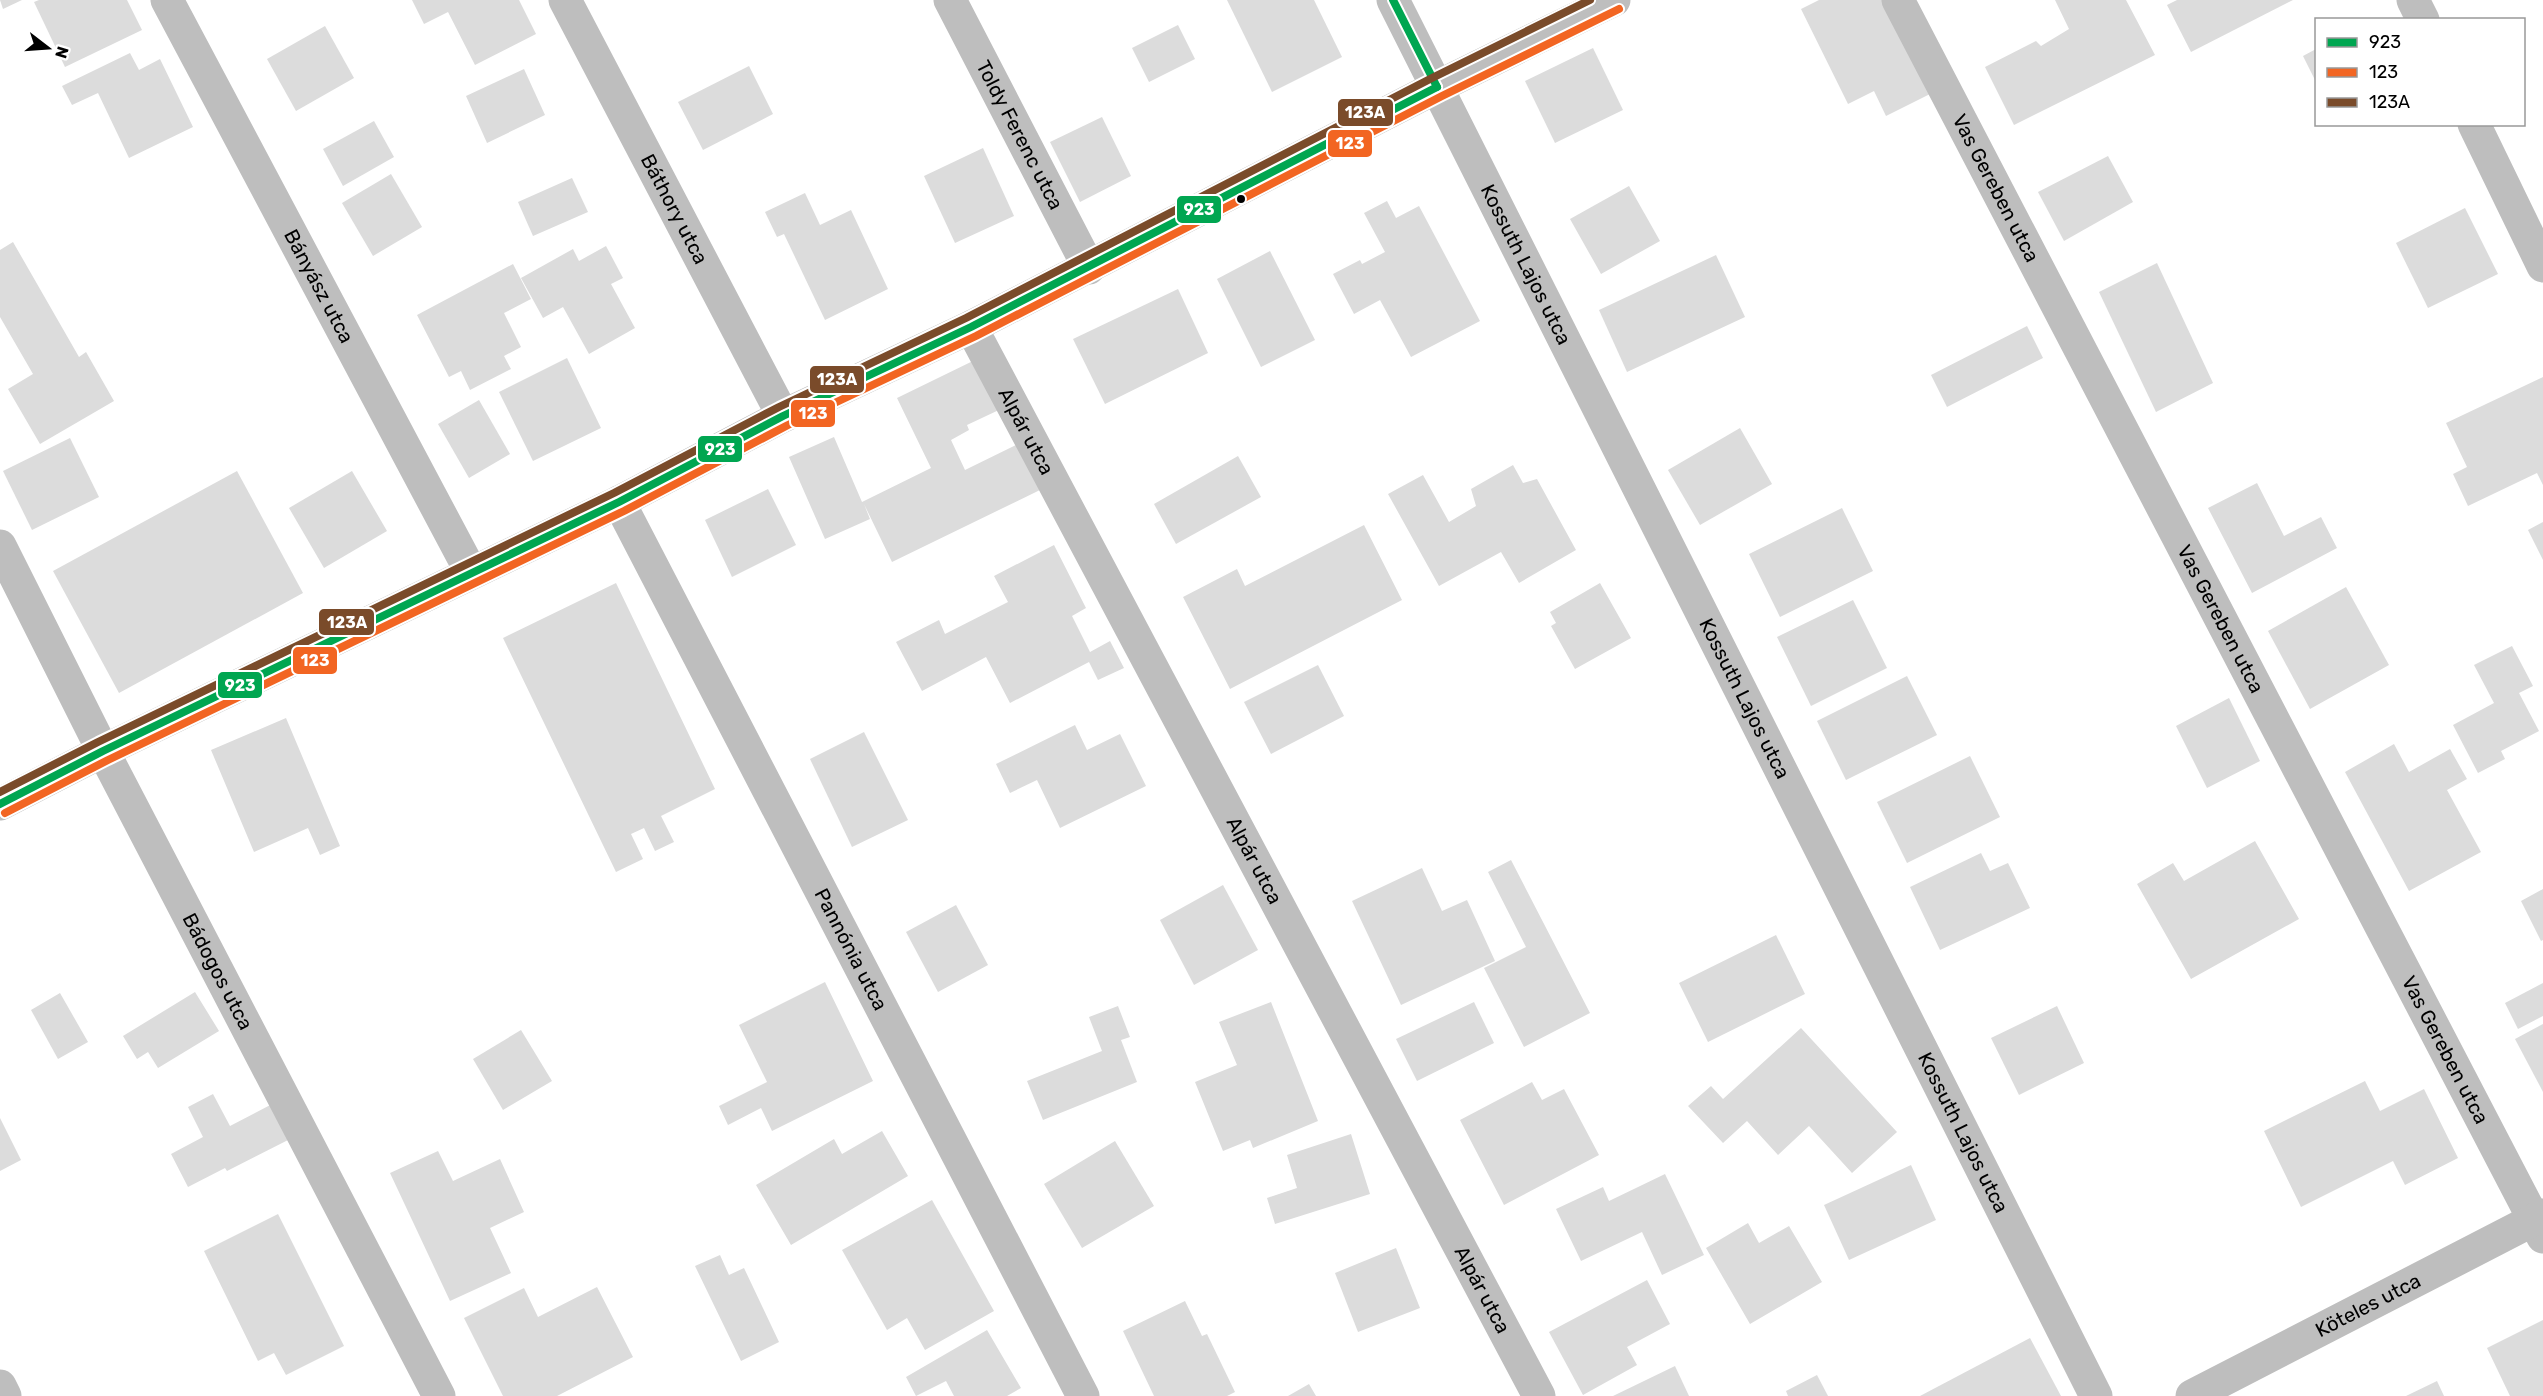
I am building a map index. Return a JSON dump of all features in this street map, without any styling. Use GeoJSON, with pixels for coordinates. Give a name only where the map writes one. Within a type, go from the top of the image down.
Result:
{"type":"FeatureCollection","features":[{"type":"Feature","properties":{"kind":"street","name":"Bányász utca"},"geometry":{"type":"LineString","coordinates":[[167,0],[471,572]]}},
{"type":"Feature","properties":{"kind":"street","name":"Báthory utca"},"geometry":{"type":"LineString","coordinates":[[565,0],[783,416]]}},
{"type":"Feature","properties":{"kind":"street","name":"Toldy Ferenc utca"},"geometry":{"type":"LineString","coordinates":[[950,0],[1089,268]]}},
{"type":"Feature","properties":{"kind":"street","name":"Kossuth Lajos utca"},"geometry":{"type":"LineString","coordinates":[[1393,0],[2096,1396]]}},
{"type":"Feature","properties":{"kind":"street"},"geometry":{"type":"LineString","coordinates":[[0,804],[104,751],[619,502],[783,416],[1089,268],[1437,87],[1614,0]]}},
{"type":"Feature","properties":{"kind":"street","name":"Vas Gereben utca"},"geometry":{"type":"LineString","coordinates":[[1898,0],[2540,1224]]}},
{"type":"Feature","properties":{"kind":"street"},"geometry":{"type":"LineString","coordinates":[[2413,0],[2422,18]]}},
{"type":"Feature","properties":{"kind":"street"},"geometry":{"type":"LineString","coordinates":[[2475,126],[2543,266]]}},
{"type":"Feature","properties":{"kind":"street","name":"Alpár utca"},"geometry":{"type":"LineString","coordinates":[[970,327],[1539,1396]]}},
{"type":"Feature","properties":{"kind":"street","name":"Pannónia utca"},"geometry":{"type":"LineString","coordinates":[[619,502],[1083,1396]]}},
{"type":"Feature","properties":{"kind":"street","name":"Bádogos utca"},"geometry":{"type":"LineString","coordinates":[[0,546],[439,1396]]}},
{"type":"Feature","properties":{"kind":"street","name":"Köteles utca"},"geometry":{"type":"LineString","coordinates":[[2192,1396],[2540,1224]]}},
{"type":"Feature","properties":{"kind":"street"},"geometry":{"type":"LineString","coordinates":[[0,1386],[5,1396]]}},
{"type":"Feature","properties":{"kind":"building"},"geometry":{"type":"Polygon","coordinates":[[[0,0],[22,0],[3,9],[0,0]]]}},
{"type":"Feature","properties":{"kind":"building"},"geometry":{"type":"Polygon","coordinates":[[[39,0],[127,0],[142,30],[65,67],[34,2],[39,0]]]}},
{"type":"Feature","properties":{"kind":"building"},"geometry":{"type":"Polygon","coordinates":[[[412,0],[519,0],[536,34],[475,65],[448,12],[424,24],[412,0]]]}},
{"type":"Feature","properties":{"kind":"building"},"geometry":{"type":"Polygon","coordinates":[[[1227,0],[1314,0],[1342,57],[1272,92],[1227,0]]]}},
{"type":"Feature","properties":{"kind":"building"},"geometry":{"type":"Polygon","coordinates":[[[1819,0],[1884,0],[1930,94],[1886,116],[1874,91],[1848,104],[1801,9],[1819,0]]]}},
{"type":"Feature","properties":{"kind":"building"},"geometry":{"type":"Polygon","coordinates":[[[2055,0],[2126,0],[2155,55],[2014,125],[1985,67],[2036,41],[2041,46],[2069,29],[2055,0]]]}},
{"type":"Feature","properties":{"kind":"building"},"geometry":{"type":"Polygon","coordinates":[[[2177,0],[2293,0],[2191,52],[2167,5],[2177,0]]]}},
{"type":"Feature","properties":{"kind":"building"},"geometry":{"type":"Polygon","coordinates":[[[1178,25],[1195,59],[1149,82],[1132,48],[1178,25]]]}},
{"type":"Feature","properties":{"kind":"building"},"geometry":{"type":"Polygon","coordinates":[[[325,26],[354,78],[296,111],[267,59],[325,26]]]}},
{"type":"Feature","properties":{"kind":"building"},"geometry":{"type":"Polygon","coordinates":[[[1593,48],[1623,110],[1555,143],[1525,81],[1593,48]]]}},
{"type":"Feature","properties":{"kind":"building"},"geometry":{"type":"Polygon","coordinates":[[[2315,50],[2315,80],[2303,56],[2315,50]]]}},
{"type":"Feature","properties":{"kind":"building"},"geometry":{"type":"Polygon","coordinates":[[[130,53],[139,70],[160,59],[193,127],[129,158],[98,93],[72,105],[62,86],[130,53]]]}},
{"type":"Feature","properties":{"kind":"building"},"geometry":{"type":"Polygon","coordinates":[[[749,66],[773,114],[703,150],[678,102],[749,66]]]}},
{"type":"Feature","properties":{"kind":"building"},"geometry":{"type":"Polygon","coordinates":[[[524,69],[545,115],[487,143],[466,96],[524,69]]]}},
{"type":"Feature","properties":{"kind":"building"},"geometry":{"type":"Polygon","coordinates":[[[1102,117],[1131,176],[1080,202],[1050,142],[1102,117]]]}},
{"type":"Feature","properties":{"kind":"building"},"geometry":{"type":"Polygon","coordinates":[[[374,121],[394,157],[343,186],[323,149],[374,121]]]}},
{"type":"Feature","properties":{"kind":"building"},"geometry":{"type":"Polygon","coordinates":[[[983,148],[1014,216],[955,243],[924,176],[983,148]]]}},
{"type":"Feature","properties":{"kind":"building"},"geometry":{"type":"Polygon","coordinates":[[[2108,156],[2133,202],[2064,241],[2038,192],[2108,156]]]}},
{"type":"Feature","properties":{"kind":"building"},"geometry":{"type":"Polygon","coordinates":[[[391,174],[422,227],[373,256],[342,203],[391,174]]]}},
{"type":"Feature","properties":{"kind":"building"},"geometry":{"type":"Polygon","coordinates":[[[572,178],[588,212],[533,236],[518,202],[572,178]]]}},
{"type":"Feature","properties":{"kind":"building"},"geometry":{"type":"Polygon","coordinates":[[[1629,186],[1660,241],[1601,274],[1570,219],[1629,186]]]}},
{"type":"Feature","properties":{"kind":"building"},"geometry":{"type":"Polygon","coordinates":[[[805,193],[820,225],[851,210],[888,289],[825,320],[784,234],[777,237],[765,212],[805,193]]]}},
{"type":"Feature","properties":{"kind":"building"},"geometry":{"type":"Polygon","coordinates":[[[1387,201],[1396,218],[1419,206],[1480,321],[1411,357],[1380,300],[1354,314],[1333,274],[1360,260],[1362,264],[1385,252],[1364,213],[1387,201]]]}},
{"type":"Feature","properties":{"kind":"building"},"geometry":{"type":"Polygon","coordinates":[[[2465,208],[2498,274],[2428,308],[2396,243],[2465,208]]]}},
{"type":"Feature","properties":{"kind":"building"},"geometry":{"type":"Polygon","coordinates":[[[13,242],[79,357],[86,352],[114,401],[40,444],[8,389],[33,374],[0,317],[0,250],[13,242]]]}},
{"type":"Feature","properties":{"kind":"building"},"geometry":{"type":"Polygon","coordinates":[[[606,246],[623,278],[611,284],[635,328],[589,354],[563,307],[543,318],[521,278],[573,249],[579,261],[606,246]]]}},
{"type":"Feature","properties":{"kind":"building"},"geometry":{"type":"Polygon","coordinates":[[[1270,251],[1315,340],[1261,367],[1217,279],[1270,251]]]}},
{"type":"Feature","properties":{"kind":"building"},"geometry":{"type":"Polygon","coordinates":[[[1716,255],[1745,317],[1627,372],[1599,310],[1716,255]]]}},
{"type":"Feature","properties":{"kind":"building"},"geometry":{"type":"Polygon","coordinates":[[[2157,263],[2213,383],[2156,412],[2099,292],[2157,263]]]}},
{"type":"Feature","properties":{"kind":"building"},"geometry":{"type":"Polygon","coordinates":[[[513,264],[531,299],[504,313],[521,347],[504,356],[511,369],[470,390],[461,371],[449,377],[417,315],[513,264]]]}},
{"type":"Feature","properties":{"kind":"building"},"geometry":{"type":"Polygon","coordinates":[[[1178,289],[1208,353],[1105,404],[1073,339],[1178,289]]]}},
{"type":"Feature","properties":{"kind":"building"},"geometry":{"type":"Polygon","coordinates":[[[2027,326],[2043,358],[1947,407],[1931,375],[2027,326]]]}},
{"type":"Feature","properties":{"kind":"building"},"geometry":{"type":"Polygon","coordinates":[[[567,358],[601,428],[533,461],[499,392],[567,358]]]}},
{"type":"Feature","properties":{"kind":"building"},"geometry":{"type":"Polygon","coordinates":[[[977,359],[1001,409],[967,425],[969,430],[951,440],[965,470],[1018,444],[1040,490],[892,562],[864,504],[870,519],[825,539],[789,457],[834,437],[862,502],[931,468],[897,398],[977,359]]]}},
{"type":"Feature","properties":{"kind":"building"},"geometry":{"type":"Polygon","coordinates":[[[2543,377],[2543,485],[2537,473],[2468,506],[2453,474],[2467,467],[2446,423],[2543,377]]]}},
{"type":"Feature","properties":{"kind":"building"},"geometry":{"type":"Polygon","coordinates":[[[479,400],[510,454],[469,478],[438,424],[479,400]]]}},
{"type":"Feature","properties":{"kind":"building"},"geometry":{"type":"Polygon","coordinates":[[[1740,428],[1772,484],[1700,525],[1668,470],[1740,428]]]}},
{"type":"Feature","properties":{"kind":"building"},"geometry":{"type":"Polygon","coordinates":[[[70,438],[99,497],[32,530],[3,471],[70,438]]]}},
{"type":"Feature","properties":{"kind":"building"},"geometry":{"type":"Polygon","coordinates":[[[1238,456],[1261,497],[1176,544],[1154,504],[1238,456]]]}},
{"type":"Feature","properties":{"kind":"building"},"geometry":{"type":"Polygon","coordinates":[[[1513,465],[1523,483],[1537,479],[1576,550],[1519,583],[1501,552],[1439,586],[1388,494],[1423,475],[1449,522],[1476,506],[1471,489],[1513,465]]]}},
{"type":"Feature","properties":{"kind":"building"},"geometry":{"type":"Polygon","coordinates":[[[237,471],[303,593],[119,693],[53,571],[237,471]]]}},
{"type":"Feature","properties":{"kind":"building"},"geometry":{"type":"Polygon","coordinates":[[[352,471],[387,531],[324,568],[289,508],[352,471]]]}},
{"type":"Feature","properties":{"kind":"building"},"geometry":{"type":"Polygon","coordinates":[[[2257,483],[2284,536],[2321,517],[2337,548],[2252,593],[2208,508],[2257,483]]]}},
{"type":"Feature","properties":{"kind":"building"},"geometry":{"type":"Polygon","coordinates":[[[768,489],[796,545],[732,577],[705,520],[768,489]]]}},
{"type":"Feature","properties":{"kind":"building"},"geometry":{"type":"Polygon","coordinates":[[[1842,508],[1873,571],[1780,617],[1749,554],[1842,508]]]}},
{"type":"Feature","properties":{"kind":"building"},"geometry":{"type":"Polygon","coordinates":[[[2543,522],[2543,560],[2528,530],[2543,522]]]}},
{"type":"Feature","properties":{"kind":"building"},"geometry":{"type":"Polygon","coordinates":[[[1364,525],[1402,600],[1230,689],[1183,597],[1237,569],[1245,586],[1364,525]]]}},
{"type":"Feature","properties":{"kind":"building"},"geometry":{"type":"Polygon","coordinates":[[[1054,545],[1086,608],[1072,616],[1090,652],[1110,641],[1124,668],[1098,680],[1089,662],[1010,703],[986,657],[922,691],[896,642],[939,620],[945,634],[1008,602],[994,576],[1054,545]]]}},
{"type":"Feature","properties":{"kind":"building"},"geometry":{"type":"Polygon","coordinates":[[[616,583],[715,789],[661,816],[674,842],[655,851],[644,828],[631,834],[643,859],[616,872],[503,638],[616,583]]]}},
{"type":"Feature","properties":{"kind":"building"},"geometry":{"type":"Polygon","coordinates":[[[1600,583],[1631,638],[1575,669],[1551,626],[1556,623],[1550,612],[1600,583]]]}},
{"type":"Feature","properties":{"kind":"building"},"geometry":{"type":"Polygon","coordinates":[[[2346,587],[2389,665],[2310,709],[2268,631],[2346,587]]]}},
{"type":"Feature","properties":{"kind":"building"},"geometry":{"type":"Polygon","coordinates":[[[1853,600],[1887,668],[1811,706],[1777,637],[1853,600]]]}},
{"type":"Feature","properties":{"kind":"building"},"geometry":{"type":"Polygon","coordinates":[[[2512,646],[2533,686],[2519,693],[2539,731],[2501,751],[2505,759],[2478,773],[2453,725],[2494,703],[2474,665],[2512,646]]]}},
{"type":"Feature","properties":{"kind":"building"},"geometry":{"type":"Polygon","coordinates":[[[1318,665],[1344,716],[1271,754],[1244,702],[1318,665]]]}},
{"type":"Feature","properties":{"kind":"building"},"geometry":{"type":"Polygon","coordinates":[[[1907,676],[1937,735],[1846,780],[1817,721],[1907,676]]]}},
{"type":"Feature","properties":{"kind":"building"},"geometry":{"type":"Polygon","coordinates":[[[2229,698],[2260,761],[2207,788],[2176,726],[2229,698]]]}},
{"type":"Feature","properties":{"kind":"building"},"geometry":{"type":"Polygon","coordinates":[[[286,718],[340,846],[320,855],[308,828],[254,852],[211,750],[286,718]]]}},
{"type":"Feature","properties":{"kind":"building"},"geometry":{"type":"Polygon","coordinates":[[[1075,725],[1087,750],[1120,734],[1146,786],[1060,828],[1037,780],[1010,793],[996,764],[1075,725]]]}},
{"type":"Feature","properties":{"kind":"building"},"geometry":{"type":"Polygon","coordinates":[[[864,732],[908,820],[852,847],[810,759],[864,732]]]}},
{"type":"Feature","properties":{"kind":"building"},"geometry":{"type":"Polygon","coordinates":[[[2394,744],[2409,772],[2450,749],[2467,779],[2447,790],[2481,852],[2409,891],[2345,772],[2394,744]]]}},
{"type":"Feature","properties":{"kind":"building"},"geometry":{"type":"Polygon","coordinates":[[[1970,756],[2000,817],[1907,863],[1877,802],[1970,756]]]}},
{"type":"Feature","properties":{"kind":"building"},"geometry":{"type":"Polygon","coordinates":[[[2255,841],[2299,919],[2191,979],[2137,884],[2173,863],[2184,881],[2255,841]]]}},
{"type":"Feature","properties":{"kind":"building"},"geometry":{"type":"Polygon","coordinates":[[[1981,853],[1990,871],[2008,863],[2030,908],[1940,950],[1910,887],[1981,853]]]}},
{"type":"Feature","properties":{"kind":"building"},"geometry":{"type":"Polygon","coordinates":[[[1511,860],[1590,1013],[1524,1047],[1484,968],[1526,947],[1488,872],[1511,860]]]}},
{"type":"Feature","properties":{"kind":"building"},"geometry":{"type":"Polygon","coordinates":[[[1422,868],[1442,911],[1467,900],[1495,961],[1401,1005],[1352,901],[1422,868]]]}},
{"type":"Feature","properties":{"kind":"building"},"geometry":{"type":"Polygon","coordinates":[[[1223,885],[1258,950],[1194,985],[1160,920],[1223,885]]]}},
{"type":"Feature","properties":{"kind":"building"},"geometry":{"type":"Polygon","coordinates":[[[2543,889],[2543,940],[2541,941],[2521,901],[2543,889]]]}},
{"type":"Feature","properties":{"kind":"building"},"geometry":{"type":"Polygon","coordinates":[[[956,905],[988,965],[938,992],[906,932],[956,905]]]}},
{"type":"Feature","properties":{"kind":"building"},"geometry":{"type":"Polygon","coordinates":[[[1776,935],[1805,994],[1708,1042],[1679,983],[1776,935]]]}},
{"type":"Feature","properties":{"kind":"building"},"geometry":{"type":"Polygon","coordinates":[[[825,982],[873,1081],[772,1131],[761,1108],[728,1125],[719,1106],[767,1082],[739,1025],[825,982]]]}},
{"type":"Feature","properties":{"kind":"building"},"geometry":{"type":"Polygon","coordinates":[[[2543,983],[2543,1016],[2518,1029],[2505,1003],[2543,983]]]}},
{"type":"Feature","properties":{"kind":"building"},"geometry":{"type":"Polygon","coordinates":[[[195,992],[219,1031],[158,1068],[148,1052],[137,1059],[123,1036],[195,992]]]}},
{"type":"Feature","properties":{"kind":"building"},"geometry":{"type":"Polygon","coordinates":[[[60,993],[88,1042],[58,1059],[31,1010],[60,993]]]}},
{"type":"Feature","properties":{"kind":"building"},"geometry":{"type":"Polygon","coordinates":[[[1271,1002],[1318,1121],[1253,1148],[1250,1140],[1223,1151],[1195,1082],[1237,1065],[1219,1022],[1271,1002]]]}},
{"type":"Feature","properties":{"kind":"building"},"geometry":{"type":"Polygon","coordinates":[[[1474,1002],[1494,1043],[1417,1081],[1396,1039],[1474,1002]]]}},
{"type":"Feature","properties":{"kind":"building"},"geometry":{"type":"Polygon","coordinates":[[[1118,1006],[1130,1037],[1121,1040],[1137,1082],[1043,1120],[1027,1081],[1102,1051],[1089,1017],[1118,1006]]]}},
{"type":"Feature","properties":{"kind":"building"},"geometry":{"type":"Polygon","coordinates":[[[2057,1006],[2084,1063],[2019,1095],[1991,1038],[2057,1006]]]}},
{"type":"Feature","properties":{"kind":"building"},"geometry":{"type":"Polygon","coordinates":[[[2543,1024],[2543,1092],[2515,1039],[2543,1024]]]}},
{"type":"Feature","properties":{"kind":"building"},"geometry":{"type":"Polygon","coordinates":[[[1801,1028],[1897,1132],[1852,1173],[1809,1126],[1778,1155],[1747,1121],[1723,1143],[1688,1106],[1711,1086],[1723,1099],[1801,1028]]]}},
{"type":"Feature","properties":{"kind":"building"},"geometry":{"type":"Polygon","coordinates":[[[521,1030],[552,1081],[503,1110],[473,1059],[521,1030]]]}},
{"type":"Feature","properties":{"kind":"building"},"geometry":{"type":"Polygon","coordinates":[[[2365,1081],[2380,1111],[2424,1089],[2458,1158],[2405,1185],[2393,1161],[2301,1207],[2264,1131],[2365,1081]]]}},
{"type":"Feature","properties":{"kind":"building"},"geometry":{"type":"Polygon","coordinates":[[[1532,1082],[1542,1100],[1564,1089],[1599,1155],[1504,1205],[1460,1120],[1532,1082]]]}},
{"type":"Feature","properties":{"kind":"building"},"geometry":{"type":"Polygon","coordinates":[[[213,1094],[230,1126],[276,1102],[294,1137],[227,1171],[225,1168],[188,1187],[171,1154],[203,1137],[188,1107],[213,1094]]]}},
{"type":"Feature","properties":{"kind":"building"},"geometry":{"type":"Polygon","coordinates":[[[0,1118],[21,1160],[0,1171],[0,1118]]]}},
{"type":"Feature","properties":{"kind":"building"},"geometry":{"type":"Polygon","coordinates":[[[882,1131],[908,1176],[791,1245],[756,1185],[834,1139],[842,1154],[882,1131]]]}},
{"type":"Feature","properties":{"kind":"building"},"geometry":{"type":"Polygon","coordinates":[[[1351,1134],[1370,1194],[1275,1224],[1267,1198],[1297,1188],[1287,1155],[1351,1134]]]}},
{"type":"Feature","properties":{"kind":"building"},"geometry":{"type":"Polygon","coordinates":[[[1115,1141],[1154,1206],[1082,1248],[1044,1184],[1115,1141]]]}},
{"type":"Feature","properties":{"kind":"building"},"geometry":{"type":"Polygon","coordinates":[[[438,1151],[453,1181],[500,1159],[524,1212],[490,1228],[511,1273],[450,1301],[390,1173],[438,1151]]]}},
{"type":"Feature","properties":{"kind":"building"},"geometry":{"type":"Polygon","coordinates":[[[1911,1165],[1936,1220],[1849,1260],[1824,1205],[1911,1165]]]}},
{"type":"Feature","properties":{"kind":"building"},"geometry":{"type":"Polygon","coordinates":[[[1665,1174],[1704,1255],[1662,1275],[1642,1232],[1581,1261],[1556,1209],[1603,1187],[1609,1201],[1665,1174]]]}},
{"type":"Feature","properties":{"kind":"building"},"geometry":{"type":"Polygon","coordinates":[[[932,1200],[994,1311],[925,1350],[907,1318],[887,1330],[842,1250],[932,1200]]]}},
{"type":"Feature","properties":{"kind":"building"},"geometry":{"type":"Polygon","coordinates":[[[278,1214],[344,1346],[286,1375],[274,1353],[258,1361],[204,1251],[278,1214]]]}},
{"type":"Feature","properties":{"kind":"building"},"geometry":{"type":"Polygon","coordinates":[[[1748,1223],[1759,1243],[1789,1226],[1822,1282],[1750,1324],[1706,1248],[1748,1223]]]}},
{"type":"Feature","properties":{"kind":"building"},"geometry":{"type":"Polygon","coordinates":[[[1396,1248],[1420,1308],[1358,1332],[1335,1273],[1396,1248]]]}},
{"type":"Feature","properties":{"kind":"building"},"geometry":{"type":"Polygon","coordinates":[[[720,1255],[729,1275],[744,1268],[779,1342],[741,1361],[695,1266],[720,1255]]]}},
{"type":"Feature","properties":{"kind":"building"},"geometry":{"type":"Polygon","coordinates":[[[1647,1280],[1670,1324],[1627,1347],[1637,1365],[1583,1395],[1549,1332],[1647,1280]]]}},
{"type":"Feature","properties":{"kind":"building"},"geometry":{"type":"Polygon","coordinates":[[[597,1287],[633,1357],[557,1396],[503,1396],[464,1318],[524,1288],[538,1317],[597,1287]]]}},
{"type":"Feature","properties":{"kind":"building"},"geometry":{"type":"Polygon","coordinates":[[[1185,1301],[1202,1336],[1207,1334],[1235,1392],[1227,1396],[1154,1396],[1123,1331],[1185,1301]]]}},
{"type":"Feature","properties":{"kind":"building"},"geometry":{"type":"Polygon","coordinates":[[[2543,1320],[2543,1396],[2510,1396],[2487,1348],[2543,1320]]]}},
{"type":"Feature","properties":{"kind":"building"},"geometry":{"type":"Polygon","coordinates":[[[987,1330],[1021,1388],[1007,1396],[954,1396],[946,1381],[916,1396],[906,1377],[987,1330]]]}},
{"type":"Feature","properties":{"kind":"building"},"geometry":{"type":"Polygon","coordinates":[[[2030,1338],[2061,1396],[1920,1396],[2030,1338]]]}},
{"type":"Feature","properties":{"kind":"building"},"geometry":{"type":"Polygon","coordinates":[[[1675,1366],[1689,1396],[1613,1396],[1675,1366]]]}},
{"type":"Feature","properties":{"kind":"building"},"geometry":{"type":"Polygon","coordinates":[[[1817,1375],[1828,1396],[1788,1396],[1786,1391],[1817,1375]]]}},
{"type":"Feature","properties":{"kind":"building"},"geometry":{"type":"Polygon","coordinates":[[[2437,1381],[2444,1396],[2406,1396],[2437,1381]]]}},
{"type":"Feature","properties":{"kind":"building"},"geometry":{"type":"Polygon","coordinates":[[[1309,1384],[1316,1396],[1288,1396],[1309,1384]]]}},
{"type":"Feature","properties":{"kind":"transit line","name":"923"},"geometry":{"type":"LineString","coordinates":[[1393,0],[1437,87]]}},
{"type":"Feature","properties":{"kind":"transit line","name":"123A"},"geometry":{"type":"LineString","coordinates":[[0,792],[98,742],[614,493],[779,407],[966,318],[1432,78],[1590,0]]}},
{"type":"Feature","properties":{"kind":"transit line","name":"123"},"geometry":{"type":"LineString","coordinates":[[5,813],[108,760],[624,511],[788,425],[976,336],[1442,96],[1619,9]]}},
{"type":"Feature","properties":{"kind":"transit line","name":"923"},"geometry":{"type":"LineString","coordinates":[[0,804],[103,751],[619,502],[783,416],[971,327],[1437,87]]}}]}
